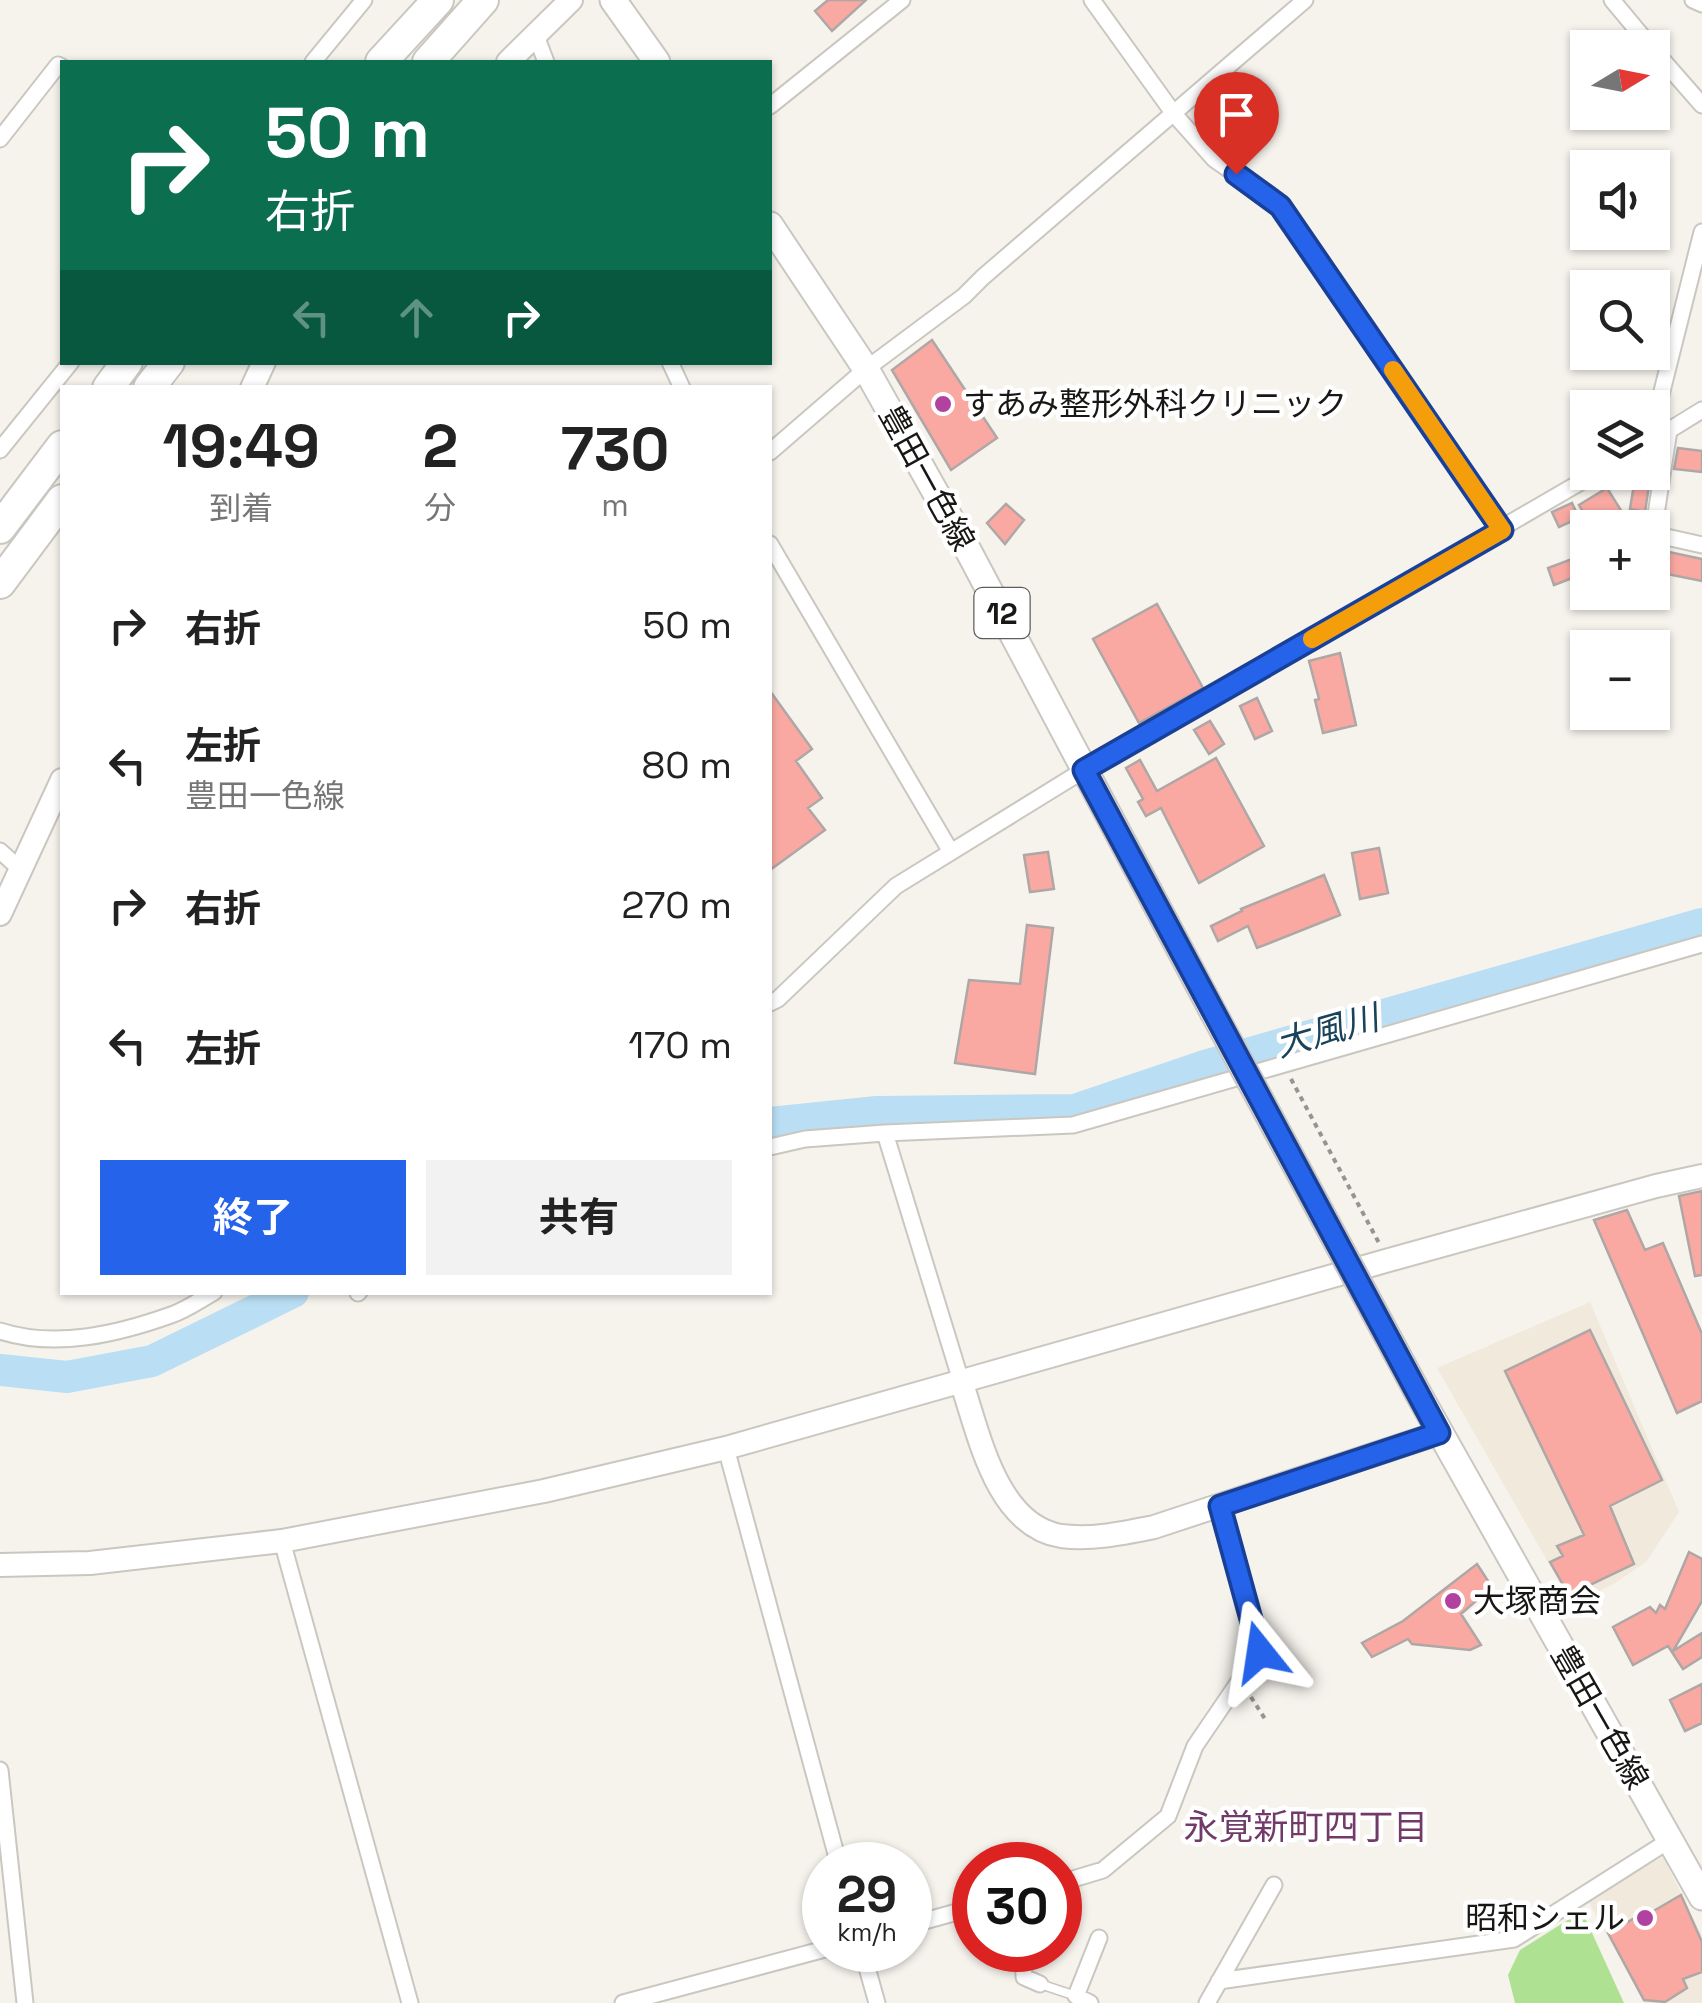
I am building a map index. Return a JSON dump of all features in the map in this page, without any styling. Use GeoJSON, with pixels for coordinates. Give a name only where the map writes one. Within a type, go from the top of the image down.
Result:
{"type":"FeatureCollection","features":[{"type":"Feature","properties":{"kind":"highway"},"geometry":{"type":"LineString","coordinates":[[383,60],[438,0]]}},
{"type":"Feature","properties":{"kind":"highway"},"geometry":{"type":"LineString","coordinates":[[430,60],[484,0]]}},
{"type":"Feature","properties":{"kind":"highway"},"geometry":{"type":"LineString","coordinates":[[150,385],[167,365]]}},
{"type":"Feature","properties":{"kind":"highway"},"geometry":{"type":"LineString","coordinates":[[0,528],[60,449]]}},
{"type":"Feature","properties":{"kind":"highway"},"geometry":{"type":"LineString","coordinates":[[0,583],[60,503]]}},
{"type":"Feature","properties":{"kind":"main road"},"geometry":{"type":"LineString","coordinates":[[613,0],[656,60]]}},
{"type":"Feature","properties":{"kind":"main road","name":"豊田一色線"},"geometry":{"type":"LineString","coordinates":[[772,229],[866,368],[970,552],[1439,1433],[1702,1897]]}},
{"type":"Feature","properties":{"kind":"street"},"geometry":{"type":"LineString","coordinates":[[316,60],[364,0]]}},
{"type":"Feature","properties":{"kind":"street"},"geometry":{"type":"LineString","coordinates":[[510,60],[571,0]]}},
{"type":"Feature","properties":{"kind":"street"},"geometry":{"type":"LineString","coordinates":[[772,104],[902,0]]}},
{"type":"Feature","properties":{"kind":"street"},"geometry":{"type":"LineString","coordinates":[[1092,0],[1174,114],[1214,158],[1280,206],[1502,530]]}},
{"type":"Feature","properties":{"kind":"street"},"geometry":{"type":"LineString","coordinates":[[772,450],[866,368],[964,296],[1305,0]]}},
{"type":"Feature","properties":{"kind":"street"},"geometry":{"type":"LineString","coordinates":[[1612,0],[1637,30]]}},
{"type":"Feature","properties":{"kind":"street"},"geometry":{"type":"LineString","coordinates":[[1692,0],[1702,4]]}},
{"type":"Feature","properties":{"kind":"street"},"geometry":{"type":"LineString","coordinates":[[535,34],[545,60]]}},
{"type":"Feature","properties":{"kind":"street"},"geometry":{"type":"LineString","coordinates":[[0,139],[60,66]]}},
{"type":"Feature","properties":{"kind":"street"},"geometry":{"type":"LineString","coordinates":[[1670,69],[1702,105]]}},
{"type":"Feature","properties":{"kind":"street"},"geometry":{"type":"LineString","coordinates":[[1669,390],[1702,232]]}},
{"type":"Feature","properties":{"kind":"street"},"geometry":{"type":"LineString","coordinates":[[0,450],[69,365]]}},
{"type":"Feature","properties":{"kind":"street"},"geometry":{"type":"LineString","coordinates":[[1670,426],[1702,410]]}},
{"type":"Feature","properties":{"kind":"street"},"geometry":{"type":"LineString","coordinates":[[772,1002],[896,886],[1084,770],[1570,489]]}},
{"type":"Feature","properties":{"kind":"street"},"geometry":{"type":"LineString","coordinates":[[1656,490],[1652,534],[1702,545]]}},
{"type":"Feature","properties":{"kind":"street"},"geometry":{"type":"LineString","coordinates":[[772,547],[951,852]]}},
{"type":"Feature","properties":{"kind":"street"},"geometry":{"type":"LineString","coordinates":[[0,914],[60,784]]}},
{"type":"Feature","properties":{"kind":"street"},"geometry":{"type":"LineString","coordinates":[[0,851],[20,869]]}},
{"type":"Feature","properties":{"kind":"street"},"geometry":{"type":"LineString","coordinates":[[772,1147],[805,1139],[885,1133],[1073,1126],[1702,944]]}},
{"type":"Feature","properties":{"kind":"street"},"geometry":{"type":"LineString","coordinates":[[885,1133],[994,1476],[1019,1514],[1042,1531],[1083,1537],[1154,1527],[1439,1433]]}},
{"type":"Feature","properties":{"kind":"street"},"geometry":{"type":"LineString","coordinates":[[0,1565],[90,1563],[282,1541],[544,1491],[726,1448],[1389,1260],[1702,1176]]}},
{"type":"Feature","properties":{"kind":"street"},"geometry":{"type":"LineString","coordinates":[[0,1331],[22,1338],[78,1338],[175,1314],[209,1295]]}},
{"type":"Feature","properties":{"kind":"street"},"geometry":{"type":"LineString","coordinates":[[726,1448],[833,1842]]}},
{"type":"Feature","properties":{"kind":"street"},"geometry":{"type":"LineString","coordinates":[[1082,1876],[1103,1870],[1168,1816],[1194,1746],[1260,1652],[1220,1506]]}},
{"type":"Feature","properties":{"kind":"street"},"geometry":{"type":"LineString","coordinates":[[282,1541],[410,2003]]}},
{"type":"Feature","properties":{"kind":"street"},"geometry":{"type":"LineString","coordinates":[[0,1770],[25,2003]]}},
{"type":"Feature","properties":{"kind":"street"},"geometry":{"type":"LineString","coordinates":[[1218,1981],[1514,1939],[1670,1840]]}},
{"type":"Feature","properties":{"kind":"street"},"geometry":{"type":"LineString","coordinates":[[1207,2003],[1274,1885]]}},
{"type":"Feature","properties":{"kind":"street"},"geometry":{"type":"LineString","coordinates":[[1083,2000],[1099,1938]]}},
{"type":"Feature","properties":{"kind":"street"},"geometry":{"type":"LineString","coordinates":[[624,2003],[802,1955]]}},
{"type":"Feature","properties":{"kind":"street"},"geometry":{"type":"LineString","coordinates":[[868,1972],[877,2003]]}},
{"type":"Feature","properties":{"kind":"street"},"geometry":{"type":"LineString","coordinates":[[1024,1972],[1024,1978],[1040,1984]]}},
{"type":"Feature","properties":{"kind":"lane"},"geometry":{"type":"LineString","coordinates":[[1040,1984],[1083,2000]]}},
{"type":"Feature","properties":{"kind":"path"},"geometry":{"type":"LineString","coordinates":[[1284,1066],[1389,1260]]}},
{"type":"Feature","properties":{"kind":"path"},"geometry":{"type":"LineString","coordinates":[[1240,1680],[1266,1722]]}},
{"type":"Feature","properties":{"kind":"shaded area"},"geometry":{"type":"Polygon","coordinates":[[[1590,1302],[1679,1512],[1646,1562],[1580,1600],[1568,1597],[1437,1368],[1590,1302]]]}},
{"type":"Feature","properties":{"kind":"shaded area","name":"昭和シェル"},"geometry":{"type":"Polygon","coordinates":[[[1663,1857],[1702,1936],[1702,2003],[1644,2003],[1587,1899],[1663,1857]]]}},
{"type":"Feature","properties":{"kind":"green space"},"geometry":{"type":"Polygon","coordinates":[[[1582,1911],[1624,2003],[1515,2003],[1508,1975],[1520,1950],[1582,1911]]]}},
{"type":"Feature","properties":{"kind":"building"},"geometry":{"type":"Polygon","coordinates":[[[828,0],[866,0],[832,31],[815,11],[828,0]]]}},
{"type":"Feature","properties":{"kind":"building","name":"すあみ整形外科クリニック"},"geometry":{"type":"Polygon","coordinates":[[[932,340],[997,438],[951,470],[892,370],[932,340]]]}},
{"type":"Feature","properties":{"kind":"building"},"geometry":{"type":"Polygon","coordinates":[[[1678,448],[1702,451],[1702,472],[1674,469],[1678,448]]]}},
{"type":"Feature","properties":{"kind":"building"},"geometry":{"type":"Polygon","coordinates":[[[1608,490],[1621,510],[1582,510],[1579,505],[1608,490]]]}},
{"type":"Feature","properties":{"kind":"building"},"geometry":{"type":"Polygon","coordinates":[[[1633,490],[1648,490],[1645,510],[1630,509],[1633,490]]]}},
{"type":"Feature","properties":{"kind":"building"},"geometry":{"type":"Polygon","coordinates":[[[1572,503],[1575,510],[1570,510],[1570,522],[1559,527],[1552,512],[1572,503]]]}},
{"type":"Feature","properties":{"kind":"building"},"geometry":{"type":"Polygon","coordinates":[[[1006,504],[1024,520],[1005,544],[987,523],[1006,504]]]}},
{"type":"Feature","properties":{"kind":"building"},"geometry":{"type":"Polygon","coordinates":[[[1670,552],[1702,559],[1702,581],[1670,575],[1670,552]]]}},
{"type":"Feature","properties":{"kind":"building"},"geometry":{"type":"Polygon","coordinates":[[[1570,560],[1570,579],[1554,585],[1548,568],[1570,560]]]}},
{"type":"Feature","properties":{"kind":"building"},"geometry":{"type":"Polygon","coordinates":[[[1157,604],[1203,688],[1139,723],[1093,639],[1157,604]]]}},
{"type":"Feature","properties":{"kind":"building"},"geometry":{"type":"Polygon","coordinates":[[[1340,653],[1356,725],[1323,733],[1309,661],[1340,653]]]}},
{"type":"Feature","properties":{"kind":"building"},"geometry":{"type":"Polygon","coordinates":[[[772,694],[812,749],[796,761],[822,798],[808,808],[825,830],[772,869],[772,694]]]}},
{"type":"Feature","properties":{"kind":"building"},"geometry":{"type":"Polygon","coordinates":[[[1257,698],[1272,731],[1255,739],[1240,706],[1257,698]]]}},
{"type":"Feature","properties":{"kind":"building"},"geometry":{"type":"Polygon","coordinates":[[[1210,721],[1224,744],[1209,754],[1194,730],[1210,721]]]}},
{"type":"Feature","properties":{"kind":"building"},"geometry":{"type":"Polygon","coordinates":[[[1216,758],[1264,846],[1199,883],[1161,808],[1146,816],[1138,802],[1143,799],[1126,768],[1140,760],[1157,791],[1216,758]]]}},
{"type":"Feature","properties":{"kind":"building"},"geometry":{"type":"Polygon","coordinates":[[[1379,848],[1388,893],[1360,899],[1352,853],[1379,848]]]}},
{"type":"Feature","properties":{"kind":"building"},"geometry":{"type":"Polygon","coordinates":[[[1048,852],[1054,889],[1030,892],[1024,855],[1048,852]]]}},
{"type":"Feature","properties":{"kind":"building"},"geometry":{"type":"Polygon","coordinates":[[[1324,875],[1340,915],[1257,948],[1248,926],[1218,941],[1211,926],[1241,909],[1324,875]]]}},
{"type":"Feature","properties":{"kind":"building"},"geometry":{"type":"Polygon","coordinates":[[[1027,925],[1053,928],[1035,1074],[955,1063],[969,980],[1020,984],[1027,925]]]}},
{"type":"Feature","properties":{"kind":"building"},"geometry":{"type":"Polygon","coordinates":[[[1702,1191],[1702,1275],[1695,1276],[1679,1196],[1702,1191]]]}},
{"type":"Feature","properties":{"kind":"building"},"geometry":{"type":"Polygon","coordinates":[[[1627,1210],[1645,1250],[1663,1243],[1702,1334],[1702,1401],[1677,1413],[1594,1220],[1627,1210]]]}},
{"type":"Feature","properties":{"kind":"building"},"geometry":{"type":"Polygon","coordinates":[[[1590,1330],[1662,1480],[1610,1506],[1634,1564],[1569,1595],[1550,1562],[1563,1556],[1557,1546],[1584,1535],[1505,1371],[1590,1330]]]}},
{"type":"Feature","properties":{"kind":"building"},"geometry":{"type":"Polygon","coordinates":[[[1689,1552],[1702,1559],[1702,1601],[1673,1651],[1702,1633],[1702,1657],[1683,1669],[1668,1646],[1633,1665],[1613,1627],[1650,1607],[1656,1613],[1660,1605],[1665,1609],[1689,1552]]]}},
{"type":"Feature","properties":{"kind":"building","name":"大塚商会"},"geometry":{"type":"Polygon","coordinates":[[[1477,1564],[1492,1587],[1461,1614],[1481,1645],[1470,1650],[1412,1644],[1408,1639],[1372,1657],[1362,1643],[1403,1621],[1477,1564]]]}},
{"type":"Feature","properties":{"kind":"building"},"geometry":{"type":"Polygon","coordinates":[[[1702,1684],[1702,1723],[1685,1731],[1670,1700],[1702,1684]]]}},
{"type":"Feature","properties":{"kind":"building"},"geometry":{"type":"Polygon","coordinates":[[[1681,1895],[1702,1942],[1702,1972],[1683,1979],[1687,1988],[1665,2002],[1644,2000],[1608,1933],[1681,1895]]]}},
{"type":"Feature","properties":{"kind":"waterway","name":"大風川"},"geometry":{"type":"LineString","coordinates":[[772,1123],[877,1112],[1075,1110],[1205,1066],[1702,924]]}},
{"type":"Feature","properties":{"kind":"waterway","name":"大風川"},"geometry":{"type":"LineString","coordinates":[[0,1370],[67,1377],[152,1361],[287,1295]]}},
{"type":"Feature","properties":{"kind":"slow traffic"},"geometry":{"type":"LineString","coordinates":[[1312,639],[1502,530],[1393,370]]}},
{"type":"Feature","properties":{"kind":"place","name":"すあみ整形外科クリニック"},"geometry":{"type":"Point","coordinates":[943,404]}},
{"type":"Feature","properties":{"kind":"place","name":"大塚商会"},"geometry":{"type":"Point","coordinates":[1453,1601]}},
{"type":"Feature","properties":{"kind":"place","name":"昭和シェル"},"geometry":{"type":"Point","coordinates":[1645,1918]}},
{"type":"Feature","properties":{"kind":"district","name":"永覚新町四丁目"},"geometry":{"type":"Point","coordinates":[1306,1827]}},
{"type":"Feature","properties":{"kind":"route"},"geometry":{"type":"LineString","coordinates":[[1236,174],[1280,206],[1502,530],[1084,770],[1439,1433],[1220,1506],[1260,1652]]}}]}
